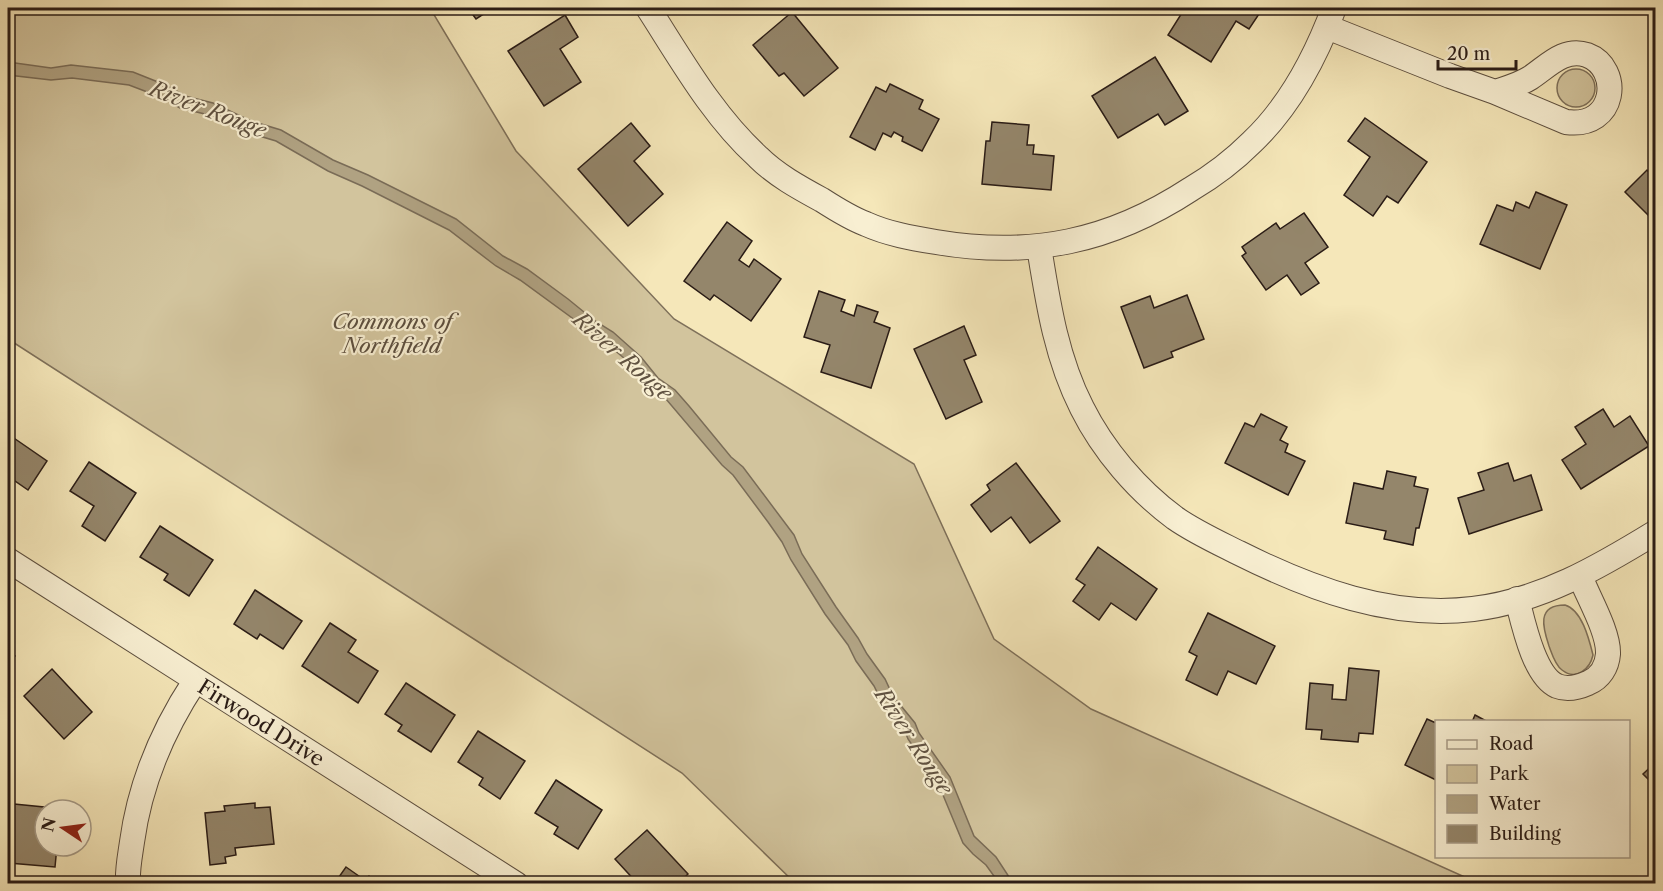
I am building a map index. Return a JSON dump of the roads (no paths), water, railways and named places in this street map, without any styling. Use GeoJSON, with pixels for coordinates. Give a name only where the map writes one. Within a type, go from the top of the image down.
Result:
{"type":"FeatureCollection","features":[{"type":"Feature","properties":{"kind":"street"},"geometry":{"type":"LineString","coordinates":[[648,8],[696,83],[723,120],[758,158],[792,184],[844,214],[891,233],[982,249],[1039,247],[1118,229],[1157,210],[1210,177],[1253,141],[1274,117],[1295,89],[1331,17],[1440,72],[1495,92]]}},
{"type":"Feature","properties":{"kind":"street"},"geometry":{"type":"LineString","coordinates":[[1039,247],[1057,348],[1068,379],[1083,410],[1112,454],[1132,479],[1174,517],[1194,530],[1270,568],[1316,588],[1344,597],[1393,607],[1436,610],[1474,609],[1516,600],[1580,576],[1656,532]]}},
{"type":"Feature","properties":{"kind":"street","name":"Firwood Drive"},"geometry":{"type":"LineString","coordinates":[[8,560],[516,884]]}},
{"type":"Feature","properties":{"kind":"street"},"geometry":{"type":"LineString","coordinates":[[1516,600],[1539,667],[1547,679],[1557,686],[1567,688],[1582,686],[1594,681],[1604,670],[1608,654],[1607,640],[1580,576]]}},
{"type":"Feature","properties":{"kind":"street"},"geometry":{"type":"LineString","coordinates":[[128,884],[137,808],[154,755],[178,706],[195,681]]}},
{"type":"Feature","properties":{"kind":"water","name":"River Rouge"},"geometry":{"type":"Polygon","coordinates":[[[8,62],[51,68],[71,65],[133,72],[168,86],[185,96],[213,103],[251,121],[281,130],[333,160],[456,219],[503,256],[527,269],[613,332],[641,357],[658,378],[675,390],[731,457],[743,467],[794,535],[802,554],[885,679],[893,696],[915,723],[919,733],[950,777],[974,836],[996,857],[1013,883],[999,883],[986,865],[963,843],[938,783],[908,739],[904,729],[882,702],[848,645],[825,614],[782,542],[733,475],[666,399],[650,388],[632,365],[605,342],[520,280],[496,266],[449,230],[328,171],[276,141],[246,132],[209,115],[180,108],[163,98],[129,85],[72,78],[51,80],[8,75],[8,62]]]}},
{"type":"Feature","properties":{"kind":"park label","name":"Commons of Northfield"},"geometry":{"type":"Point","coordinates":[392,334]}}]}
